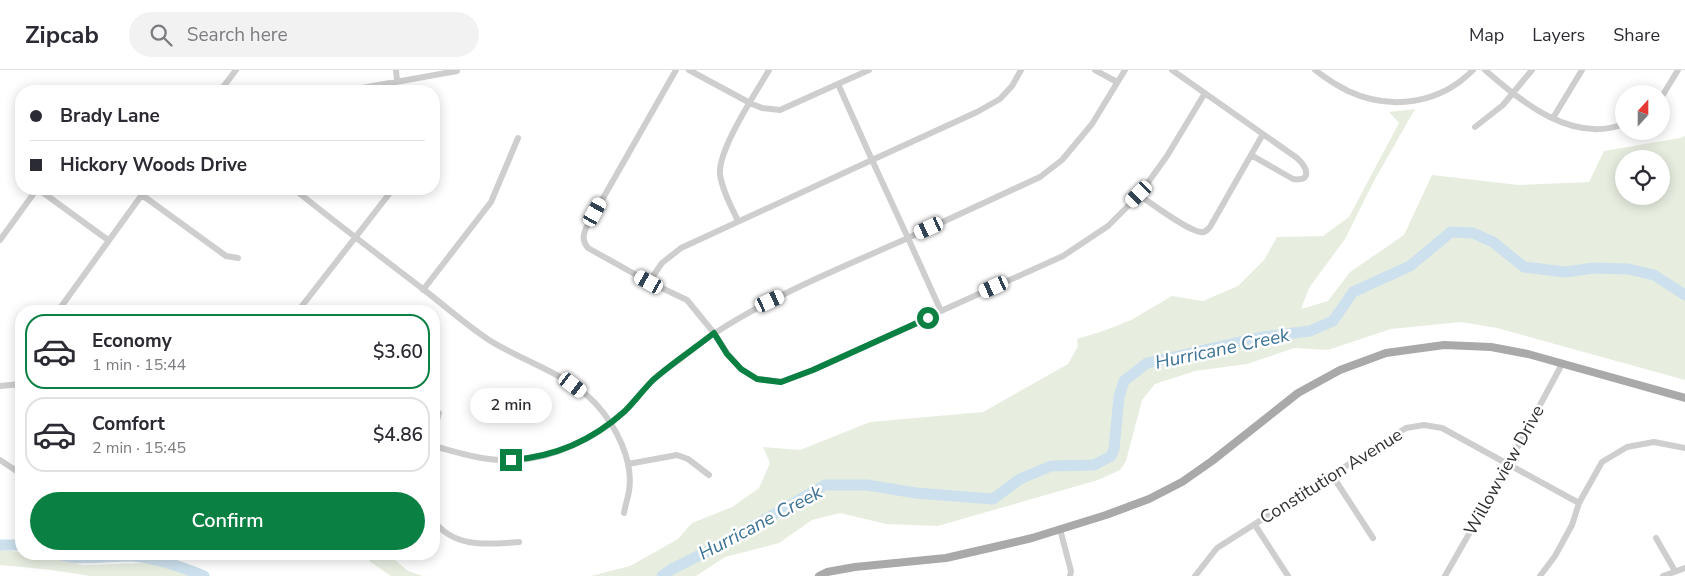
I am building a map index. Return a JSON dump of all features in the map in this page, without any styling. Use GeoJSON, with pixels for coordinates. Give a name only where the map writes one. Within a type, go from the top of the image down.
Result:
{"type":"FeatureCollection","features":[{"type":"Feature","properties":{"kind":"main road"},"geometry":{"type":"LineString","coordinates":[[819,576],[827,572],[855,567],[946,558],[1032,538],[1106,516],[1149,499],[1182,482],[1212,461],[1298,393],[1340,370],[1386,352],[1444,345],[1490,347],[1528,354],[1685,398]]}},
{"type":"Feature","properties":{"kind":"street"},"geometry":{"type":"LineString","coordinates":[[225,85],[236,70]]}},
{"type":"Feature","properties":{"kind":"street"},"geometry":{"type":"LineString","coordinates":[[396,70],[397,81]]}},
{"type":"Feature","properties":{"kind":"street"},"geometry":{"type":"LineString","coordinates":[[676,70],[586,228],[583,237],[584,243],[588,248],[649,282],[687,300],[714,333],[727,354],[741,369],[757,379],[781,382],[914,325],[1063,256],[1088,241],[1108,226],[1139,194],[1167,156],[1205,93]]}},
{"type":"Feature","properties":{"kind":"street"},"geometry":{"type":"LineString","coordinates":[[690,70],[750,104],[762,108],[780,110],[869,70]]}},
{"type":"Feature","properties":{"kind":"street"},"geometry":{"type":"LineString","coordinates":[[738,221],[725,192],[720,172],[724,153],[769,70]]}},
{"type":"Feature","properties":{"kind":"street"},"geometry":{"type":"LineString","coordinates":[[649,282],[662,263],[681,248],[1000,100],[1012,86],[1021,70]]}},
{"type":"Feature","properties":{"kind":"street"},"geometry":{"type":"LineString","coordinates":[[1095,70],[1117,82]]}},
{"type":"Feature","properties":{"kind":"street"},"geometry":{"type":"LineString","coordinates":[[440,447],[490,459],[527,459],[562,450],[578,443],[610,423],[654,380],[714,333],[770,301],[1040,177],[1062,160],[1092,124],[1124,70]]}},
{"type":"Feature","properties":{"kind":"street"},"geometry":{"type":"LineString","coordinates":[[1172,70],[1303,163],[1306,173],[1304,178],[1299,180],[1293,179],[1251,155]]}},
{"type":"Feature","properties":{"kind":"street"},"geometry":{"type":"LineString","coordinates":[[1315,70],[1347,91],[1374,100],[1388,102],[1414,102],[1430,98],[1457,84],[1473,70]]}},
{"type":"Feature","properties":{"kind":"street"},"geometry":{"type":"LineString","coordinates":[[1485,70],[1513,94],[1553,118],[1575,128],[1596,130],[1615,128]]}},
{"type":"Feature","properties":{"kind":"street"},"geometry":{"type":"LineString","coordinates":[[1475,127],[1491,116],[1513,94],[1532,70]]}},
{"type":"Feature","properties":{"kind":"street"},"geometry":{"type":"LineString","coordinates":[[1553,118],[1582,70]]}},
{"type":"Feature","properties":{"kind":"street"},"geometry":{"type":"LineString","coordinates":[[1669,85],[1678,70]]}},
{"type":"Feature","properties":{"kind":"street"},"geometry":{"type":"LineString","coordinates":[[376,85],[457,71]]}},
{"type":"Feature","properties":{"kind":"street"},"geometry":{"type":"LineString","coordinates":[[838,84],[942,311]]}},
{"type":"Feature","properties":{"kind":"street"},"geometry":{"type":"LineString","coordinates":[[1139,194],[1190,228],[1202,232],[1206,231],[1263,134]]}},
{"type":"Feature","properties":{"kind":"street"},"geometry":{"type":"LineString","coordinates":[[423,290],[491,202],[518,138]]}},
{"type":"Feature","properties":{"kind":"street"},"geometry":{"type":"LineString","coordinates":[[0,240],[33,195]]}},
{"type":"Feature","properties":{"kind":"street"},"geometry":{"type":"LineString","coordinates":[[45,195],[108,240]]}},
{"type":"Feature","properties":{"kind":"street"},"geometry":{"type":"LineString","coordinates":[[62,305],[142,195],[226,256],[238,258]]}},
{"type":"Feature","properties":{"kind":"street"},"geometry":{"type":"LineString","coordinates":[[302,195],[489,340],[573,385],[597,406],[610,423],[621,444],[628,464],[629,490],[624,513]]}},
{"type":"Feature","properties":{"kind":"street"},"geometry":{"type":"LineString","coordinates":[[303,305],[388,195]]}},
{"type":"Feature","properties":{"kind":"street","name":"Willowview Drive"},"geometry":{"type":"LineString","coordinates":[[1445,576],[1508,465],[1562,364]]}},
{"type":"Feature","properties":{"kind":"street"},"geometry":{"type":"LineString","coordinates":[[0,386],[15,385]]}},
{"type":"Feature","properties":{"kind":"street","name":"Constitution Avenue"},"geometry":{"type":"LineString","coordinates":[[1195,576],[1217,548],[1406,428],[1424,425],[1442,428],[1579,503]]}},
{"type":"Feature","properties":{"kind":"street"},"geometry":{"type":"LineString","coordinates":[[1540,576],[1555,556],[1572,525],[1579,503],[1602,462],[1627,447],[1654,442],[1685,448]]}},
{"type":"Feature","properties":{"kind":"street"},"geometry":{"type":"LineString","coordinates":[[628,464],[677,455],[688,459],[709,476]]}},
{"type":"Feature","properties":{"kind":"street"},"geometry":{"type":"LineString","coordinates":[[0,460],[15,470]]}},
{"type":"Feature","properties":{"kind":"street"},"geometry":{"type":"LineString","coordinates":[[1332,475],[1373,538]]}},
{"type":"Feature","properties":{"kind":"street"},"geometry":{"type":"LineString","coordinates":[[1255,525],[1288,576]]}},
{"type":"Feature","properties":{"kind":"street"},"geometry":{"type":"LineString","coordinates":[[440,527],[453,538],[466,542],[478,544],[519,542]]}},
{"type":"Feature","properties":{"kind":"street"},"geometry":{"type":"LineString","coordinates":[[1060,529],[1070,576]]}},
{"type":"Feature","properties":{"kind":"street"},"geometry":{"type":"LineString","coordinates":[[1656,538],[1675,571]]}},
{"type":"Feature","properties":{"kind":"street"},"geometry":{"type":"LineString","coordinates":[[1663,576],[1685,568]]}},
{"type":"Feature","properties":{"kind":"shaded area"},"geometry":{"type":"Polygon","coordinates":[[[1415,109],[1374,181],[1345,239],[1309,288],[1301,309],[1328,301],[1350,272],[1404,235],[1432,175],[1519,185],[1589,182],[1604,151],[1685,136],[1685,380],[1497,328],[1461,322],[1391,329],[1328,350],[1294,348],[1247,364],[1195,371],[1155,384],[1142,400],[1126,461],[1120,470],[1098,480],[938,526],[886,524],[840,513],[812,520],[779,543],[725,557],[696,576],[591,576],[630,566],[678,539],[692,523],[732,507],[759,488],[770,463],[763,447],[800,450],[870,422],[983,412],[1068,364],[1078,346],[1077,339],[1131,320],[1172,296],[1203,301],[1238,286],[1264,260],[1277,237],[1323,236],[1349,217],[1399,123],[1389,112],[1415,109]]]}},
{"type":"Feature","properties":{"kind":"shaded area"},"geometry":{"type":"Polygon","coordinates":[[[0,550],[15,551],[15,560],[66,560],[83,565],[153,563],[191,576],[90,576],[0,565],[0,550]]]}},
{"type":"Feature","properties":{"kind":"shaded area"},"geometry":{"type":"Polygon","coordinates":[[[395,560],[408,571],[423,576],[391,576],[369,561],[395,560]]]}},
{"type":"Feature","properties":{"kind":"waterway","name":"Hurricane Creek"},"geometry":{"type":"LineString","coordinates":[[662,576],[825,485],[867,485],[916,493],[993,499],[1020,479],[1051,466],[1094,465],[1111,456],[1114,449],[1119,397],[1124,381],[1147,363],[1262,337],[1310,331],[1333,321],[1353,292],[1410,266],[1451,232],[1473,233],[1493,242],[1524,267],[1565,272],[1594,268],[1628,269],[1654,275],[1685,295]]}},
{"type":"Feature","properties":{"kind":"waterway","name":"Hurricane Creek"},"geometry":{"type":"LineString","coordinates":[[0,545],[15,545]]}},
{"type":"Feature","properties":{"kind":"waterway","name":"Hurricane Creek"},"geometry":{"type":"LineString","coordinates":[[156,560],[204,576]]}},
{"type":"Feature","properties":{"kind":"route"},"geometry":{"type":"LineString","coordinates":[[511,460],[545,456],[562,450],[578,443],[610,423],[624,412],[654,380],[714,333],[727,354],[741,369],[757,379],[781,382],[813,370],[928,318]]}}]}
